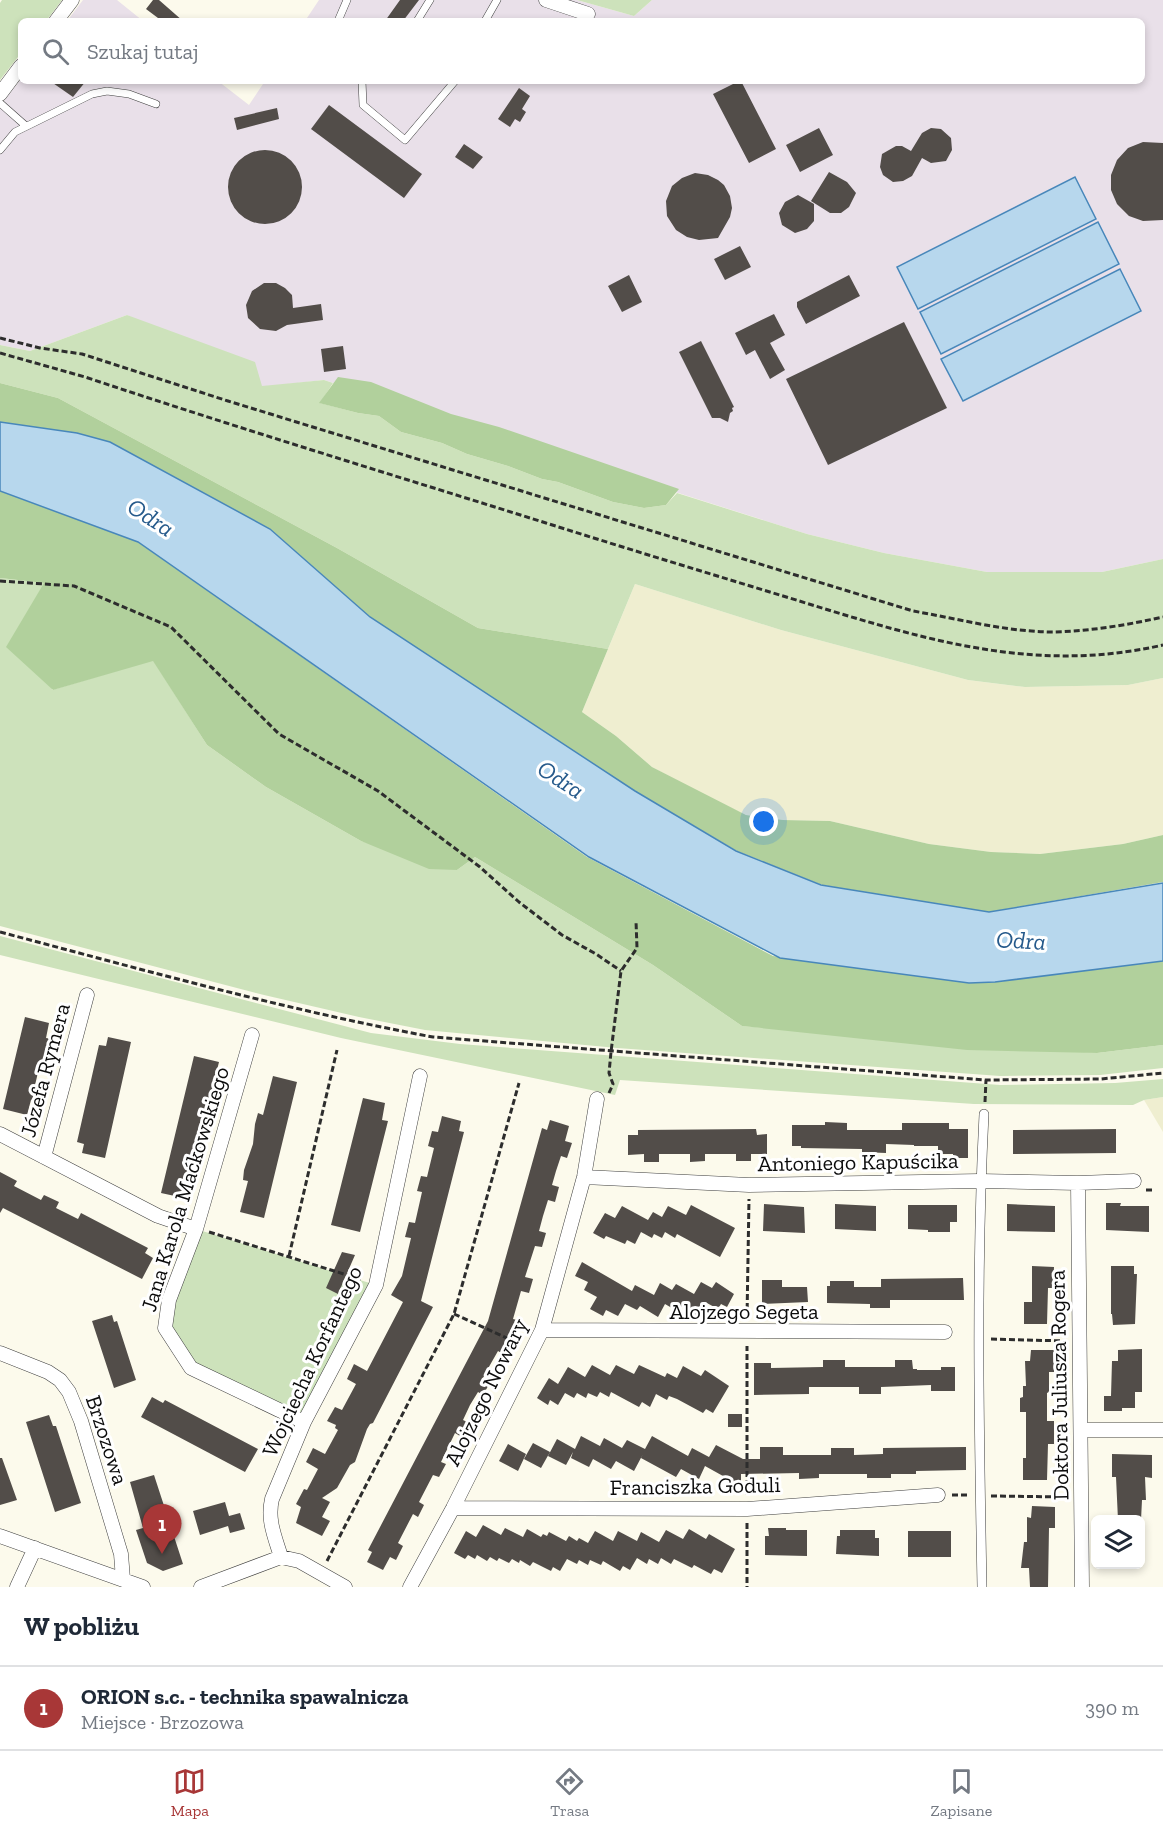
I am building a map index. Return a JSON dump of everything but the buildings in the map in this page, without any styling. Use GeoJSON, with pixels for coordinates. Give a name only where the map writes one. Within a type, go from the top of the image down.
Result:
{"type":"FeatureCollection","features":[{"type":"Feature","properties":{"kind":"street"},"geometry":{"type":"LineString","coordinates":[[58,18],[72,0]]}},
{"type":"Feature","properties":{"kind":"street"},"geometry":{"type":"LineString","coordinates":[[546,0],[588,14]]}},
{"type":"Feature","properties":{"kind":"street"},"geometry":{"type":"LineString","coordinates":[[0,94],[18,70]]}},
{"type":"Feature","properties":{"kind":"street","name":"Józefa Rymera"},"geometry":{"type":"LineString","coordinates":[[44,1157],[87,995]]}},
{"type":"Feature","properties":{"kind":"street","name":"Jana Karola Maćkowskiego"},"geometry":{"type":"LineString","coordinates":[[252,1035],[196,1228],[169,1300],[165,1328],[191,1368],[304,1422]]}},
{"type":"Feature","properties":{"kind":"street","name":"Wojciecha Korfantego"},"geometry":{"type":"LineString","coordinates":[[281,1557],[272,1529],[270,1510],[272,1499],[304,1422],[376,1285],[420,1076]]}},
{"type":"Feature","properties":{"kind":"street","name":"Alojzego Nowary"},"geometry":{"type":"LineString","coordinates":[[410,1587],[453,1508],[542,1330],[584,1177],[597,1100]]}},
{"type":"Feature","properties":{"kind":"street"},"geometry":{"type":"LineString","coordinates":[[982,1587],[979,1339],[984,1109]]}},
{"type":"Feature","properties":{"kind":"street","name":"Józefa Rymera"},"geometry":{"type":"LineString","coordinates":[[0,1134],[158,1216],[196,1228]]}},
{"type":"Feature","properties":{"kind":"street","name":"Antoniego Kapuścika"},"geometry":{"type":"LineString","coordinates":[[584,1177],[749,1185],[981,1181],[1139,1185]]}},
{"type":"Feature","properties":{"kind":"street","name":"Doktora Juliusza Rogera"},"geometry":{"type":"LineString","coordinates":[[1078,1183],[1082,1587]]}},
{"type":"Feature","properties":{"kind":"street","name":"Alojzego Segeta"},"geometry":{"type":"LineString","coordinates":[[542,1330],[945,1332]]}},
{"type":"Feature","properties":{"kind":"street","name":"Brzozowa"},"geometry":{"type":"LineString","coordinates":[[0,1353],[48,1372],[60,1380],[69,1392],[81,1420],[122,1554],[123,1580]]}},
{"type":"Feature","properties":{"kind":"street"},"geometry":{"type":"LineString","coordinates":[[1082,1430],[1163,1430]]}},
{"type":"Feature","properties":{"kind":"street","name":"Franciszka Goduli"},"geometry":{"type":"LineString","coordinates":[[453,1508],[747,1509],[938,1495]]}},
{"type":"Feature","properties":{"kind":"street"},"geometry":{"type":"LineString","coordinates":[[0,1536],[142,1587]]}},
{"type":"Feature","properties":{"kind":"street"},"geometry":{"type":"LineString","coordinates":[[17,1587],[35,1548]]}},
{"type":"Feature","properties":{"kind":"street"},"geometry":{"type":"LineString","coordinates":[[201,1587],[281,1557],[299,1561],[345,1587]]}},
{"type":"Feature","properties":{"kind":"lane"},"geometry":{"type":"LineString","coordinates":[[339,18],[347,0]]}},
{"type":"Feature","properties":{"kind":"lane"},"geometry":{"type":"LineString","coordinates":[[419,18],[430,0]]}},
{"type":"Feature","properties":{"kind":"lane"},"geometry":{"type":"LineString","coordinates":[[487,18],[497,0]]}},
{"type":"Feature","properties":{"kind":"lane"},"geometry":{"type":"LineString","coordinates":[[362,84],[363,105],[405,141],[452,84]]}},
{"type":"Feature","properties":{"kind":"lane"},"geometry":{"type":"LineString","coordinates":[[0,150],[15,132],[92,94],[107,91],[129,94],[156,104]]}},
{"type":"Feature","properties":{"kind":"lane"},"geometry":{"type":"LineString","coordinates":[[0,103],[26,126]]}},
{"type":"Feature","properties":{"kind":"path"},"geometry":{"type":"LineString","coordinates":[[0,338],[40,348],[82,354],[913,611],[999,627],[1053,632],[1113,628],[1163,617]]}},
{"type":"Feature","properties":{"kind":"path"},"geometry":{"type":"LineString","coordinates":[[0,353],[85,377],[894,631],[955,645],[1013,653],[1078,657],[1163,645]]}},
{"type":"Feature","properties":{"kind":"path"},"geometry":{"type":"LineString","coordinates":[[0,581],[74,586],[171,627],[279,734],[378,791],[480,867],[519,902],[562,935],[596,954],[621,972]]}},
{"type":"Feature","properties":{"kind":"path"},"geometry":{"type":"LineString","coordinates":[[609,1073],[621,972],[637,948],[636,921]]}},
{"type":"Feature","properties":{"kind":"path"},"geometry":{"type":"LineString","coordinates":[[0,932],[241,996],[343,1020],[433,1037],[986,1080],[1101,1079],[1163,1073]]}},
{"type":"Feature","properties":{"kind":"path"},"geometry":{"type":"LineString","coordinates":[[289,1256],[337,1050]]}},
{"type":"Feature","properties":{"kind":"path"},"geometry":{"type":"LineString","coordinates":[[984,1109],[986,1080]]}},
{"type":"Feature","properties":{"kind":"path"},"geometry":{"type":"LineString","coordinates":[[321,1574],[454,1314],[519,1083]]}},
{"type":"Feature","properties":{"kind":"path"},"geometry":{"type":"LineString","coordinates":[[747,1587],[749,1185]]}},
{"type":"Feature","properties":{"kind":"path"},"geometry":{"type":"LineString","coordinates":[[1139,1185],[1154,1190]]}},
{"type":"Feature","properties":{"kind":"path"},"geometry":{"type":"LineString","coordinates":[[196,1228],[376,1285]]}},
{"type":"Feature","properties":{"kind":"path"},"geometry":{"type":"LineString","coordinates":[[454,1314],[532,1350]]}},
{"type":"Feature","properties":{"kind":"path"},"geometry":{"type":"LineString","coordinates":[[979,1339],[1079,1341]]}},
{"type":"Feature","properties":{"kind":"path"},"geometry":{"type":"LineString","coordinates":[[938,1495],[1082,1497]]}},
{"type":"Feature","properties":{"kind":"shaded area"},"geometry":{"type":"Polygon","coordinates":[[[83,0],[117,0],[139,18],[69,18],[83,0]]]}},
{"type":"Feature","properties":{"kind":"shaded area"},"geometry":{"type":"Polygon","coordinates":[[[319,0],[577,0],[634,16],[652,0],[1163,0],[1163,559],[1102,572],[987,572],[884,553],[807,534],[324,380],[262,387],[127,315],[30,351],[0,345],[0,106],[18,83],[222,84],[249,105],[263,84],[1145,84],[1145,18],[307,18],[319,0]]]}},
{"type":"Feature","properties":{"kind":"green space"},"geometry":{"type":"Polygon","coordinates":[[[2,0],[62,0],[48,18],[18,18],[18,57],[0,80],[0,3],[2,0]]]}},
{"type":"Feature","properties":{"kind":"green space"},"geometry":{"type":"Polygon","coordinates":[[[577,0],[652,0],[634,16],[577,0]]]}},
{"type":"Feature","properties":{"kind":"green space"},"geometry":{"type":"Polygon","coordinates":[[[127,315],[255,362],[262,386],[324,380],[333,383],[320,403],[379,416],[401,432],[442,443],[467,454],[542,479],[558,482],[613,502],[644,508],[666,505],[677,493],[807,534],[884,553],[987,572],[1102,572],[1163,559],[1163,678],[1128,685],[1025,687],[968,680],[781,630],[635,584],[608,649],[478,628],[337,548],[58,398],[0,383],[0,345],[30,351],[127,315]]]}},
{"type":"Feature","properties":{"kind":"green space"},"geometry":{"type":"Polygon","coordinates":[[[338,377],[371,382],[451,414],[499,427],[679,489],[666,505],[644,508],[613,502],[558,482],[542,479],[467,454],[442,443],[401,432],[379,416],[319,403],[338,377]]]}},
{"type":"Feature","properties":{"kind":"green space"},"geometry":{"type":"Polygon","coordinates":[[[0,383],[58,398],[337,548],[478,628],[608,649],[582,712],[616,736],[652,767],[746,815],[783,820],[830,821],[929,844],[991,852],[1040,854],[1123,844],[1163,835],[1163,882],[989,912],[822,885],[737,851],[635,791],[525,721],[370,617],[270,529],[110,442],[77,433],[0,422],[0,383]]]}},
{"type":"Feature","properties":{"kind":"green space"},"geometry":{"type":"Polygon","coordinates":[[[0,491],[138,542],[587,857],[773,956],[969,983],[995,982],[1163,961],[1163,1045],[1097,1053],[967,1050],[742,1026],[653,965],[475,857],[457,870],[429,869],[361,841],[266,787],[207,745],[153,661],[53,690],[6,647],[44,583],[0,578],[0,491]]]}},
{"type":"Feature","properties":{"kind":"green space"},"geometry":{"type":"Polygon","coordinates":[[[0,578],[44,583],[52,690],[153,660],[207,745],[266,787],[361,841],[457,870],[475,857],[653,965],[742,1026],[1097,1053],[1163,1045],[1163,1068],[1100,1075],[1000,1076],[617,1048],[425,1030],[264,995],[0,926],[0,578]]]}},
{"type":"Feature","properties":{"kind":"green space"},"geometry":{"type":"Polygon","coordinates":[[[635,584],[781,630],[968,680],[1025,687],[1128,685],[1163,678],[1163,835],[1123,844],[1040,854],[991,852],[929,844],[830,821],[783,820],[746,815],[652,767],[616,736],[582,712],[635,584]]]}},
{"type":"Feature","properties":{"kind":"green space"},"geometry":{"type":"Polygon","coordinates":[[[0,936],[371,1033],[460,1044],[1000,1085],[1115,1083],[1163,1079],[1163,1097],[1144,1100],[1133,1105],[974,1104],[620,1080],[615,1095],[341,1038],[0,955],[0,936]]]}},
{"type":"Feature","properties":{"kind":"green space"},"geometry":{"type":"Polygon","coordinates":[[[1163,1097],[1163,1132],[1144,1100],[1163,1097]]]}},
{"type":"Feature","properties":{"kind":"green space"},"geometry":{"type":"Polygon","coordinates":[[[196,1229],[376,1285],[304,1422],[191,1368],[165,1328],[196,1229]]]}},
{"type":"Feature","properties":{"kind":"water"},"geometry":{"type":"Polygon","coordinates":[[[1075,177],[1096,219],[918,309],[897,267],[1075,177]]]}},
{"type":"Feature","properties":{"kind":"water"},"geometry":{"type":"Polygon","coordinates":[[[1098,222],[1119,264],[941,354],[920,312],[1098,222]]]}},
{"type":"Feature","properties":{"kind":"water"},"geometry":{"type":"Polygon","coordinates":[[[1120,269],[1141,311],[963,401],[941,359],[1120,269]]]}},
{"type":"Feature","properties":{"kind":"water","name":"Odra"},"geometry":{"type":"Polygon","coordinates":[[[0,422],[77,433],[110,442],[270,529],[370,617],[635,791],[736,851],[821,885],[989,912],[1163,883],[1163,961],[995,982],[969,983],[780,958],[589,857],[138,542],[0,491],[0,422]]]}},
{"type":"Feature","properties":{"kind":"place","name":"ORION s.c. - technika spawalnicza"},"geometry":{"type":"Point","coordinates":[162,1554]}}]}
